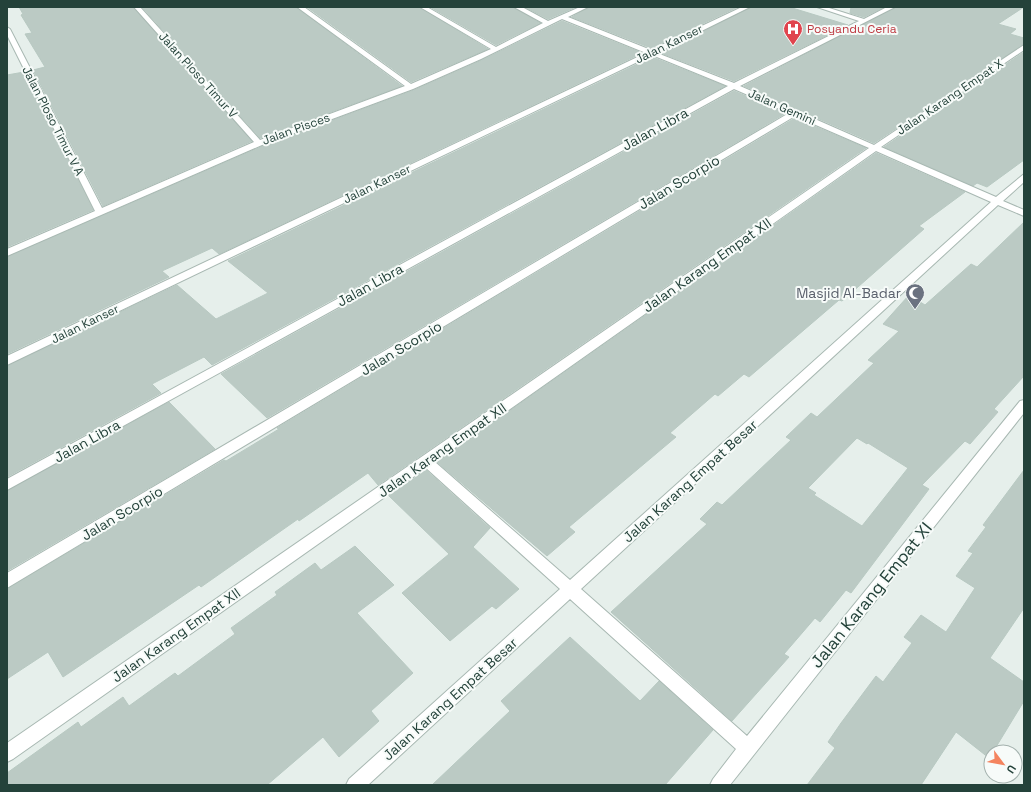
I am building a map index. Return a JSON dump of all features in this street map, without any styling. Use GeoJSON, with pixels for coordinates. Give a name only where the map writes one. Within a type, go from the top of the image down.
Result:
{"type":"FeatureCollection","features":[{"type":"Feature","properties":{"kind":"street","name":"Jalan Ploso Timur V"},"geometry":{"type":"LineString","coordinates":[[137,7],[259,142]]}},
{"type":"Feature","properties":{"kind":"street"},"geometry":{"type":"LineString","coordinates":[[300,7],[410,87]]}},
{"type":"Feature","properties":{"kind":"street"},"geometry":{"type":"LineString","coordinates":[[423,7],[496,48]]}},
{"type":"Feature","properties":{"kind":"street"},"geometry":{"type":"LineString","coordinates":[[517,7],[548,23]]}},
{"type":"Feature","properties":{"kind":"street","name":"Jalan Pisces"},"geometry":{"type":"LineString","coordinates":[[7,253],[259,142],[410,87],[479,58],[496,48],[585,7]]}},
{"type":"Feature","properties":{"kind":"street","name":"Jalan Kanser"},"geometry":{"type":"LineString","coordinates":[[7,361],[747,7]]}},
{"type":"Feature","properties":{"kind":"street"},"geometry":{"type":"LineString","coordinates":[[820,7],[862,20]]}},
{"type":"Feature","properties":{"kind":"street","name":"Jalan Libra"},"geometry":{"type":"LineString","coordinates":[[7,485],[734,86],[862,20],[892,7]]}},
{"type":"Feature","properties":{"kind":"street","name":"Jalan Gemini"},"geometry":{"type":"LineString","coordinates":[[563,17],[734,86],[998,202]]}},
{"type":"Feature","properties":{"kind":"street","name":"Jalan Ploso Timur V A"},"geometry":{"type":"LineString","coordinates":[[7,29],[100,213]]}},
{"type":"Feature","properties":{"kind":"street","name":"Jalan Karang Empat X"},"geometry":{"type":"LineString","coordinates":[[876,148],[1024,47]]}},
{"type":"Feature","properties":{"kind":"street","name":"Jalan Scorpio"},"geometry":{"type":"LineString","coordinates":[[7,581],[794,113]]}},
{"type":"Feature","properties":{"kind":"street","name":"Jalan Karang Empat XII"},"geometry":{"type":"LineString","coordinates":[[7,753],[876,148]]}},
{"type":"Feature","properties":{"kind":"street","name":"Jalan Karang Empat Besar"},"geometry":{"type":"LineString","coordinates":[[355,785],[1024,177]]}},
{"type":"Feature","properties":{"kind":"street"},"geometry":{"type":"LineString","coordinates":[[998,202],[1024,213]]}},
{"type":"Feature","properties":{"kind":"street","name":"Jalan Karang Empat XI"},"geometry":{"type":"LineString","coordinates":[[718,785],[1024,404]]}},
{"type":"Feature","properties":{"kind":"street"},"geometry":{"type":"LineString","coordinates":[[426,461],[748,748]]}},
{"type":"Feature","properties":{"kind":"building"},"geometry":{"type":"Polygon","coordinates":[[[19,7],[133,7],[252,141],[103,206],[33,70],[45,67],[25,34],[32,33],[21,15],[23,14],[19,7]]]}},
{"type":"Feature","properties":{"kind":"building"},"geometry":{"type":"Polygon","coordinates":[[[142,7],[296,7],[402,86],[260,138],[142,7]]]}},
{"type":"Feature","properties":{"kind":"building"},"geometry":{"type":"Polygon","coordinates":[[[307,7],[419,7],[488,49],[411,82],[307,7]]]}},
{"type":"Feature","properties":{"kind":"building"},"geometry":{"type":"Polygon","coordinates":[[[430,7],[513,7],[540,23],[496,45],[430,7]]]}},
{"type":"Feature","properties":{"kind":"building"},"geometry":{"type":"Polygon","coordinates":[[[525,7],[576,7],[548,19],[525,7]]]}},
{"type":"Feature","properties":{"kind":"building"},"geometry":{"type":"Polygon","coordinates":[[[589,7],[738,7],[651,48],[572,17],[589,7]]]}},
{"type":"Feature","properties":{"kind":"building"},"geometry":{"type":"Polygon","coordinates":[[[751,7],[789,7],[848,25],[734,81],[661,53],[751,7]]]}},
{"type":"Feature","properties":{"kind":"building"},"geometry":{"type":"Polygon","coordinates":[[[851,7],[884,7],[864,17],[850,13],[851,7]]]}},
{"type":"Feature","properties":{"kind":"building"},"geometry":{"type":"Polygon","coordinates":[[[896,7],[1024,7],[998,24],[1016,29],[1010,34],[1024,38],[1024,44],[874,143],[744,86],[896,7]]]}},
{"type":"Feature","properties":{"kind":"building"},"geometry":{"type":"Polygon","coordinates":[[[562,21],[642,53],[219,254],[212,248],[162,271],[169,277],[7,354],[7,257],[263,146],[414,90],[482,60],[562,21]]]}},
{"type":"Feature","properties":{"kind":"building"},"geometry":{"type":"Polygon","coordinates":[[[1024,52],[1024,160],[987,187],[977,183],[973,186],[884,147],[1024,52]]]}},
{"type":"Feature","properties":{"kind":"building"},"geometry":{"type":"Polygon","coordinates":[[[652,57],[725,86],[212,365],[204,357],[152,384],[161,393],[7,477],[7,366],[177,285],[216,319],[268,293],[228,261],[652,57]]]}},
{"type":"Feature","properties":{"kind":"building"},"geometry":{"type":"Polygon","coordinates":[[[24,72],[93,210],[7,247],[7,75],[24,72]]]}},
{"type":"Feature","properties":{"kind":"building"},"geometry":{"type":"Polygon","coordinates":[[[734,91],[786,113],[267,418],[221,374],[734,91]]]}},
{"type":"Feature","properties":{"kind":"building"},"geometry":{"type":"Polygon","coordinates":[[[795,118],[866,148],[378,485],[368,473],[299,521],[298,519],[201,587],[199,585],[63,677],[48,652],[7,679],[7,589],[224,460],[226,461],[279,429],[277,428],[795,118]]]}},
{"type":"Feature","properties":{"kind":"building"},"geometry":{"type":"Polygon","coordinates":[[[876,153],[965,192],[919,226],[924,229],[842,301],[839,300],[749,377],[744,374],[718,396],[715,394],[670,433],[676,437],[569,527],[575,532],[547,556],[437,462],[876,153]]]}},
{"type":"Feature","properties":{"kind":"building"},"geometry":{"type":"Polygon","coordinates":[[[1024,222],[1024,376],[994,409],[998,412],[970,444],[965,441],[922,485],[929,489],[851,593],[846,590],[820,622],[815,618],[784,654],[789,657],[732,721],[611,612],[707,524],[700,519],[717,502],[722,505],[791,440],[786,437],[811,413],[817,417],[874,363],[868,360],[899,331],[883,324],[909,295],[925,305],[971,264],[977,267],[1024,222]],[[857,438],[808,488],[816,493],[814,495],[862,526],[908,468],[868,443],[867,444],[857,438]]]}},
{"type":"Feature","properties":{"kind":"building"},"geometry":{"type":"Polygon","coordinates":[[[169,402],[215,449],[7,571],[7,491],[169,402]]]}},
{"type":"Feature","properties":{"kind":"building"},"geometry":{"type":"Polygon","coordinates":[[[426,470],[490,528],[473,547],[519,589],[496,609],[492,606],[450,641],[402,593],[449,554],[389,496],[426,470]]]}},
{"type":"Feature","properties":{"kind":"building"},"geometry":{"type":"Polygon","coordinates":[[[1024,470],[1024,608],[990,658],[1024,682],[1024,701],[998,744],[983,744],[983,753],[956,732],[921,785],[807,785],[835,748],[828,742],[841,723],[876,676],[883,682],[912,643],[904,637],[921,615],[946,632],[975,588],[956,576],[973,553],[968,551],[986,527],[983,525],[1024,470]]]}},
{"type":"Feature","properties":{"kind":"building"},"geometry":{"type":"Polygon","coordinates":[[[355,546],[394,585],[357,613],[413,673],[371,711],[379,721],[339,757],[323,737],[267,785],[7,785],[7,773],[78,722],[81,727],[123,697],[129,706],[175,673],[178,676],[235,634],[231,628],[277,595],[275,592],[315,563],[321,570],[355,546]]]}},
{"type":"Feature","properties":{"kind":"building"},"geometry":{"type":"Polygon","coordinates":[[[570,637],[640,701],[659,681],[713,730],[665,785],[432,785],[510,711],[501,701],[570,637]]]}},
{"type":"Feature","properties":{"kind":"place","name":"Posyandu Ceria"},"geometry":{"type":"Point","coordinates":[793,46]}},
{"type":"Feature","properties":{"kind":"place","name":"Masjid Al-Badar"},"geometry":{"type":"Point","coordinates":[915,310]}}]}
